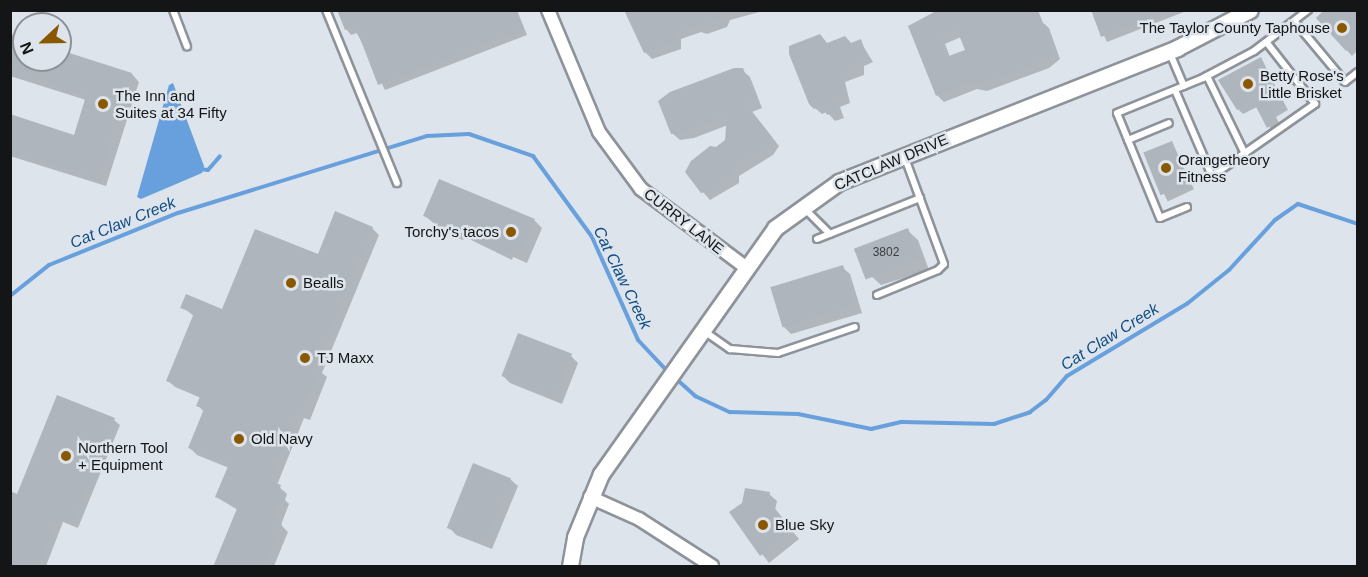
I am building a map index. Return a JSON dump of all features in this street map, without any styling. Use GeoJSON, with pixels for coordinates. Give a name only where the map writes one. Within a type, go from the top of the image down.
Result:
{"type":"FeatureCollection","features":[{"type":"Feature","properties":{"kind":"street","name":"CURRY LANE"},"geometry":{"type":"LineString","coordinates":[[548,10],[599,132],[641,189],[744,266]]}},
{"type":"Feature","properties":{"kind":"street","name":"CATCLAW DRIVE"},"geometry":{"type":"LineString","coordinates":[[570,567],[575,537],[601,474],[744,266],[775,228],[839,182],[1169,51],[1250,10]]}},
{"type":"Feature","properties":{"kind":"street"},"geometry":{"type":"LineString","coordinates":[[590,497],[639,519],[712,567]]}},
{"type":"Feature","properties":{"kind":"lane"},"geometry":{"type":"LineString","coordinates":[[173,10],[187,46]]}},
{"type":"Feature","properties":{"kind":"lane"},"geometry":{"type":"LineString","coordinates":[[326,10],[397,183]]}},
{"type":"Feature","properties":{"kind":"lane"},"geometry":{"type":"LineString","coordinates":[[1187,207],[1160,218],[1117,113],[1207,76],[1267,43],[1308,10]]}},
{"type":"Feature","properties":{"kind":"lane"},"geometry":{"type":"LineString","coordinates":[[1295,22],[1345,82],[1358,72]]}},
{"type":"Feature","properties":{"kind":"lane"},"geometry":{"type":"LineString","coordinates":[[1175,90],[1212,176],[1316,104],[1267,43]]}},
{"type":"Feature","properties":{"kind":"lane"},"geometry":{"type":"LineString","coordinates":[[1169,51],[1184,86]]}},
{"type":"Feature","properties":{"kind":"lane"},"geometry":{"type":"LineString","coordinates":[[1207,76],[1245,154]]}},
{"type":"Feature","properties":{"kind":"lane"},"geometry":{"type":"LineString","coordinates":[[1128,140],[1169,123]]}},
{"type":"Feature","properties":{"kind":"lane"},"geometry":{"type":"LineString","coordinates":[[877,295],[938,270],[944,264],[903,155]]}},
{"type":"Feature","properties":{"kind":"lane"},"geometry":{"type":"LineString","coordinates":[[817,240],[920,198]]}},
{"type":"Feature","properties":{"kind":"lane"},"geometry":{"type":"LineString","coordinates":[[803,207],[830,234]]}},
{"type":"Feature","properties":{"kind":"lane"},"geometry":{"type":"LineString","coordinates":[[701,329],[730,349],[778,353],[855,327]]}},
{"type":"Feature","properties":{"kind":"water"},"geometry":{"type":"Polygon","coordinates":[[[173,83],[204,166],[202,173],[141,199],[137,197],[169,85],[173,83]]]}},
{"type":"Feature","properties":{"kind":"building"},"geometry":{"type":"Polygon","coordinates":[[[337,10],[515,10],[522,29],[378,85],[360,38],[353,27],[345,30],[337,10]]]}},
{"type":"Feature","properties":{"kind":"building"},"geometry":{"type":"Polygon","coordinates":[[[624,10],[724,10],[720,19],[674,32],[674,41],[644,53],[624,10]]]}},
{"type":"Feature","properties":{"kind":"building"},"geometry":{"type":"Polygon","coordinates":[[[938,10],[1038,10],[1054,52],[1041,61],[986,83],[969,83],[936,96],[908,26],[938,10]],[[957,30],[939,37],[946,57],[965,50],[957,30]]]}},
{"type":"Feature","properties":{"kind":"building"},"geometry":{"type":"Polygon","coordinates":[[[1091,10],[1168,10],[1168,11],[1101,37],[1091,10]]]}},
{"type":"Feature","properties":{"kind":"building","name":"The Taylor County Taphouse"},"geometry":{"type":"Polygon","coordinates":[[[1324,10],[1354,10],[1358,14],[1358,39],[1346,51],[1316,18],[1324,10]]]}},
{"type":"Feature","properties":{"kind":"building","name":"The Inn and Suites at 34 Fifty"},"geometry":{"type":"Polygon","coordinates":[[[10,34],[12,35],[12,72],[72,72],[72,54],[132,73],[99,180],[10,152],[10,114],[74,135],[86,96],[10,72],[10,34]]]}},
{"type":"Feature","properties":{"kind":"building"},"geometry":{"type":"Polygon","coordinates":[[[820,34],[827,43],[845,36],[851,43],[861,39],[867,56],[858,59],[858,68],[839,76],[844,97],[835,101],[839,111],[827,115],[823,105],[814,109],[809,104],[789,54],[789,46],[820,34]]]}},
{"type":"Feature","properties":{"kind":"building","name":"Betty Rose's Little Brisket"},"geometry":{"type":"Polygon","coordinates":[[[1261,57],[1284,105],[1272,111],[1277,122],[1267,128],[1253,101],[1237,110],[1218,80],[1261,57]]]}},
{"type":"Feature","properties":{"kind":"building"},"geometry":{"type":"Polygon","coordinates":[[[734,68],[743,68],[755,100],[746,104],[772,137],[766,148],[733,169],[732,176],[714,190],[701,193],[685,172],[691,161],[710,146],[716,147],[725,140],[727,115],[686,132],[671,134],[658,101],[670,92],[734,68]]]}},
{"type":"Feature","properties":{"kind":"building","name":"Orangetheory Fitness"},"geometry":{"type":"Polygon","coordinates":[[[1172,141],[1189,184],[1160,195],[1143,153],[1172,141]]]}},
{"type":"Feature","properties":{"kind":"building"},"geometry":{"type":"Polygon","coordinates":[[[439,179],[535,219],[520,256],[506,250],[504,254],[457,230],[456,234],[437,227],[439,222],[423,216],[439,179]]]}},
{"type":"Feature","properties":{"kind":"building"},"geometry":{"type":"Polygon","coordinates":[[[335,211],[373,227],[315,367],[320,369],[302,414],[297,412],[270,481],[281,485],[278,494],[282,496],[273,520],[282,524],[265,567],[213,567],[238,506],[215,497],[229,464],[188,448],[204,409],[196,406],[201,394],[166,381],[194,313],[180,308],[186,294],[222,309],[255,229],[318,254],[335,211]]]}},
{"type":"Feature","properties":{"kind":"building"},"geometry":{"type":"Polygon","coordinates":[[[908,228],[920,259],[866,280],[854,249],[908,228]]]}},
{"type":"Feature","properties":{"kind":"building"},"geometry":{"type":"Polygon","coordinates":[[[843,265],[855,305],[783,327],[770,287],[843,265]]]}},
{"type":"Feature","properties":{"kind":"building"},"geometry":{"type":"Polygon","coordinates":[[[518,333],[572,354],[556,397],[502,376],[518,333]]]}},
{"type":"Feature","properties":{"kind":"building","name":"Northern Tool + Equipment"},"geometry":{"type":"Polygon","coordinates":[[[57,395],[115,418],[72,524],[57,518],[38,567],[10,567],[10,491],[17,494],[57,395]]]}},
{"type":"Feature","properties":{"kind":"building"},"geometry":{"type":"Polygon","coordinates":[[[473,463],[511,478],[485,543],[447,528],[473,463]]]}},
{"type":"Feature","properties":{"kind":"building","name":"Blue Sky"},"geometry":{"type":"Polygon","coordinates":[[[745,488],[770,492],[769,501],[793,531],[760,556],[729,512],[742,503],[745,488]]]}},
{"type":"Feature","properties":{"kind":"waterway","name":"Cat Claw Creek"},"geometry":{"type":"LineString","coordinates":[[10,296],[49,265],[178,213],[427,136],[469,134],[533,156],[592,237],[638,340],[668,372]]}},
{"type":"Feature","properties":{"kind":"waterway"},"geometry":{"type":"LineString","coordinates":[[200,169],[208,170],[220,156]]}},
{"type":"Feature","properties":{"kind":"waterway","name":"Cat Claw Creek"},"geometry":{"type":"LineString","coordinates":[[673,376],[695,396],[730,412],[798,414],[871,429],[902,422],[994,424],[1030,412],[1046,400],[1067,376],[1188,303],[1229,270],[1275,220],[1298,204],[1358,224]]}},
{"type":"Feature","properties":{"kind":"place","name":"The Taylor County Taphouse"},"geometry":{"type":"Point","coordinates":[1342,28]}},
{"type":"Feature","properties":{"kind":"place","name":"Betty Rose's Little Brisket"},"geometry":{"type":"Point","coordinates":[1248,84]}},
{"type":"Feature","properties":{"kind":"place","name":"The Inn and Suites at 34 Fifty"},"geometry":{"type":"Point","coordinates":[103,104]}},
{"type":"Feature","properties":{"kind":"place","name":"Orangetheory Fitness"},"geometry":{"type":"Point","coordinates":[1166,168]}},
{"type":"Feature","properties":{"kind":"place","name":"Torchy's tacos"},"geometry":{"type":"Point","coordinates":[511,232]}},
{"type":"Feature","properties":{"kind":"place","name":"Bealls"},"geometry":{"type":"Point","coordinates":[291,283]}},
{"type":"Feature","properties":{"kind":"place","name":"TJ Maxx"},"geometry":{"type":"Point","coordinates":[305,358]}},
{"type":"Feature","properties":{"kind":"place","name":"Old Navy"},"geometry":{"type":"Point","coordinates":[239,439]}},
{"type":"Feature","properties":{"kind":"place","name":"Northern Tool + Equipment"},"geometry":{"type":"Point","coordinates":[66,456]}},
{"type":"Feature","properties":{"kind":"place","name":"Blue Sky"},"geometry":{"type":"Point","coordinates":[763,525]}}]}
